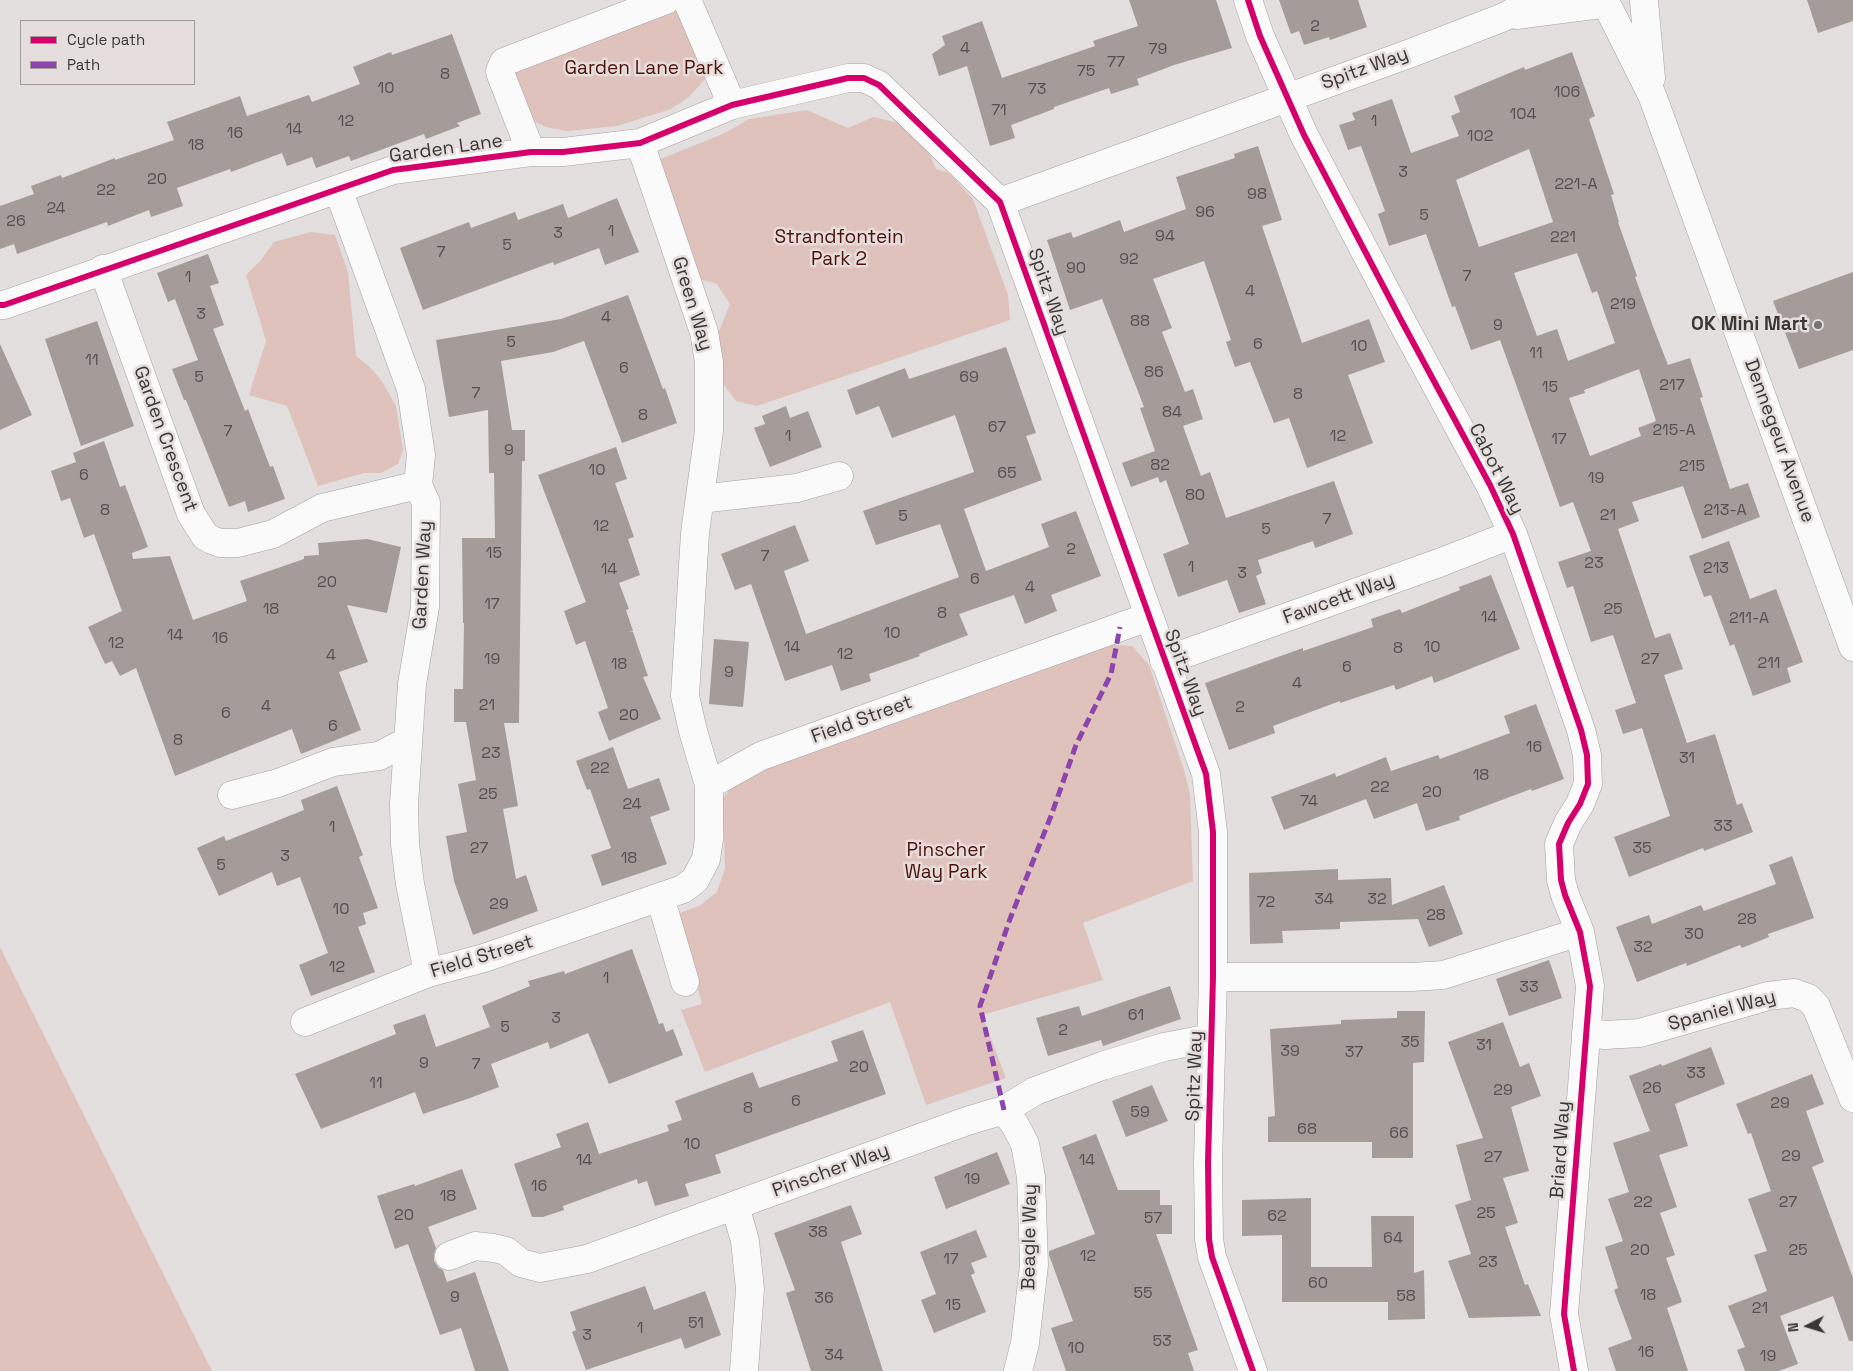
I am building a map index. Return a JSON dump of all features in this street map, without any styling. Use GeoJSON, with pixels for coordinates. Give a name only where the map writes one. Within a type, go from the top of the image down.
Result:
{"type":"FeatureCollection","features":[{"type":"Feature","properties":{"kind":"street","name":"Garden Lane"},"geometry":{"type":"LineString","coordinates":[[531,152],[501,75],[500,71],[504,62],[666,0]]}},
{"type":"Feature","properties":{"kind":"street"},"geometry":{"type":"LineString","coordinates":[[687,0],[732,105]]}},
{"type":"Feature","properties":{"kind":"street","name":"Cabot Way"},"geometry":{"type":"LineString","coordinates":[[1248,0],[1260,36],[1304,135],[1490,485],[1513,534],[1581,730],[1587,755],[1588,784],[1580,804],[1558,844],[1559,866],[1565,896],[1580,932]]}},
{"type":"Feature","properties":{"kind":"street","name":"Spitz Way"},"geometry":{"type":"LineString","coordinates":[[1000,202],[1504,17],[1536,0]]}},
{"type":"Feature","properties":{"kind":"street","name":"Spitz Way"},"geometry":{"type":"LineString","coordinates":[[1504,17],[1603,4],[1622,11],[1634,8],[1644,0]]}},
{"type":"Feature","properties":{"kind":"street","name":"Dennegeur Avenue"},"geometry":{"type":"LineString","coordinates":[[1644,0],[1652,95]]}},
{"type":"Feature","properties":{"kind":"street","name":"Dennegeur Avenue"},"geometry":{"type":"LineString","coordinates":[[1603,4],[1652,95],[1853,647]]}},
{"type":"Feature","properties":{"kind":"street","name":"Garden Lane"},"geometry":{"type":"LineString","coordinates":[[0,305],[393,170],[531,152],[563,152],[640,143],[732,105],[848,78]]}},
{"type":"Feature","properties":{"kind":"street","name":"Spitz Way"},"geometry":{"type":"LineString","coordinates":[[848,78],[864,78],[879,84],[1000,202],[1206,774],[1213,832],[1213,976],[1208,1162],[1209,1239],[1212,1257],[1253,1371]]}},
{"type":"Feature","properties":{"kind":"street","name":"Green Way"},"geometry":{"type":"LineString","coordinates":[[640,143],[704,332],[709,362],[709,431],[695,533],[685,696],[709,785]]}},
{"type":"Feature","properties":{"kind":"street","name":"Garden Way"},"geometry":{"type":"LineString","coordinates":[[338,189],[411,389],[421,456],[418,485],[426,503],[425,607],[412,684],[404,804],[410,884],[428,973]]}},
{"type":"Feature","properties":{"kind":"street","name":"Garden Crescent"},"geometry":{"type":"LineString","coordinates":[[103,270],[191,514],[205,536],[220,543],[238,543],[273,534],[322,508],[418,485]]}},
{"type":"Feature","properties":{"kind":"street"},"geometry":{"type":"LineString","coordinates":[[700,499],[797,488],[839,476]]}},
{"type":"Feature","properties":{"kind":"street","name":"Fawcett Way"},"geometry":{"type":"LineString","coordinates":[[1164,661],[1440,563],[1513,534]]}},
{"type":"Feature","properties":{"kind":"street","name":"Field Street"},"geometry":{"type":"LineString","coordinates":[[305,1022],[428,973],[484,958],[683,888],[695,880],[701,872],[706,859],[709,839],[709,785],[761,756],[1148,617]]}},
{"type":"Feature","properties":{"kind":"street"},"geometry":{"type":"LineString","coordinates":[[232,795],[278,783],[333,762],[379,756],[408,741]]}},
{"type":"Feature","properties":{"kind":"street"},"geometry":{"type":"LineString","coordinates":[[660,897],[685,982]]}},
{"type":"Feature","properties":{"kind":"street"},"geometry":{"type":"LineString","coordinates":[[1213,976],[1412,977],[1443,975],[1580,932]]}},
{"type":"Feature","properties":{"kind":"street","name":"Briard Way"},"geometry":{"type":"LineString","coordinates":[[1574,1371],[1564,1314],[1590,986],[1580,932]]}},
{"type":"Feature","properties":{"kind":"street","name":"Spaniel Way"},"geometry":{"type":"LineString","coordinates":[[1586,1032],[1605,1034],[1640,1033],[1768,996],[1794,993],[1808,998],[1816,1006],[1853,1098]]}},
{"type":"Feature","properties":{"kind":"street","name":"Pinscher Way"},"geometry":{"type":"LineString","coordinates":[[449,1256],[475,1246],[506,1251],[521,1263],[540,1268],[587,1259],[967,1121],[1004,1110],[1036,1091],[1102,1066],[1164,1046],[1211,1038]]}},
{"type":"Feature","properties":{"kind":"street","name":"Beagle Way"},"geometry":{"type":"LineString","coordinates":[[1004,1110],[1025,1144],[1031,1177],[1034,1265],[1024,1343],[1018,1371]]}},
{"type":"Feature","properties":{"kind":"street"},"geometry":{"type":"LineString","coordinates":[[735,1206],[745,1241],[750,1289],[744,1371]]}},
{"type":"Feature","properties":{"kind":"green space","name":"Garden Lane Park"},"geometry":{"type":"Polygon","coordinates":[[[673,10],[681,10],[707,77],[689,97],[671,109],[617,126],[567,131],[546,127],[529,119],[512,76],[514,68],[673,10]]]}},
{"type":"Feature","properties":{"kind":"green space","name":"Strandfontein Park 2"},"geometry":{"type":"Polygon","coordinates":[[[807,110],[848,128],[873,117],[907,125],[929,152],[936,169],[949,173],[973,199],[1008,295],[1010,320],[757,406],[736,401],[722,382],[717,336],[730,304],[717,284],[699,279],[658,160],[725,133],[749,119],[807,110]]]}},
{"type":"Feature","properties":{"kind":"green space"},"geometry":{"type":"Polygon","coordinates":[[[311,232],[335,235],[348,272],[356,356],[369,366],[381,380],[396,406],[403,450],[398,464],[381,473],[364,473],[318,486],[287,406],[249,395],[266,341],[246,275],[261,260],[274,242],[311,232]]]}},
{"type":"Feature","properties":{"kind":"green space","name":"Pinscher Way Park"},"geometry":{"type":"Polygon","coordinates":[[[1102,644],[1132,646],[1149,665],[1184,770],[1190,794],[1193,881],[1083,923],[1103,980],[982,1015],[1006,1078],[926,1105],[890,1002],[705,1072],[681,1010],[702,1004],[677,914],[699,906],[717,892],[725,868],[723,798],[740,778],[1102,644]]]}},
{"type":"Feature","properties":{"kind":"green space"},"geometry":{"type":"Polygon","coordinates":[[[0,947],[212,1371],[0,1371],[0,947]]]}},
{"type":"Feature","properties":{"kind":"building"},"geometry":{"type":"Polygon","coordinates":[[[1129,0],[1216,0],[1232,48],[1174,65],[1137,79],[1139,85],[1111,94],[1109,88],[1054,107],[1054,109],[1011,125],[1015,138],[990,146],[967,66],[939,76],[932,54],[945,45],[942,36],[982,21],[1002,78],[1095,46],[1093,41],[1138,26],[1129,0]]]}},
{"type":"Feature","properties":{"kind":"building"},"geometry":{"type":"Polygon","coordinates":[[[1279,0],[1358,0],[1367,27],[1330,40],[1329,37],[1304,45],[1299,31],[1291,34],[1279,0]]]}},
{"type":"Feature","properties":{"kind":"building"},"geometry":{"type":"Polygon","coordinates":[[[1807,0],[1853,0],[1853,21],[1818,33],[1807,0]]]}},
{"type":"Feature","properties":{"kind":"building"},"geometry":{"type":"Polygon","coordinates":[[[452,34],[481,114],[457,123],[460,126],[426,139],[424,134],[351,161],[349,156],[316,168],[312,157],[287,166],[282,153],[231,172],[230,169],[177,188],[183,206],[151,217],[149,210],[108,226],[107,222],[17,254],[14,244],[0,249],[0,206],[34,194],[31,186],[61,175],[62,178],[115,158],[115,160],[174,140],[167,122],[240,96],[247,116],[309,95],[312,102],[360,84],[353,67],[391,52],[392,55],[452,34]]]}},
{"type":"Feature","properties":{"kind":"building"},"geometry":{"type":"Polygon","coordinates":[[[1572,52],[1595,116],[1589,119],[1614,194],[1611,195],[1618,222],[1637,276],[1635,277],[1668,365],[1690,358],[1703,397],[1700,398],[1730,489],[1748,483],[1760,517],[1702,539],[1683,486],[1632,502],[1639,521],[1618,529],[1655,638],[1670,633],[1683,669],[1664,675],[1687,743],[1715,734],[1737,805],[1742,803],[1753,832],[1704,851],[1703,848],[1629,877],[1614,837],[1670,816],[1642,728],[1623,734],[1615,710],[1636,703],[1613,635],[1591,642],[1573,586],[1567,588],[1558,562],[1591,551],[1573,502],[1560,507],[1500,340],[1471,350],[1455,306],[1452,307],[1426,234],[1389,246],[1378,214],[1385,211],[1361,146],[1348,150],[1339,125],[1355,120],[1352,113],[1392,99],[1411,153],[1459,136],[1451,116],[1460,112],[1454,96],[1524,67],[1525,70],[1572,52]],[[1529,149],[1456,180],[1479,247],[1553,222],[1529,149]],[[1577,253],[1514,273],[1537,336],[1557,329],[1568,361],[1615,343],[1597,291],[1592,293],[1577,253]],[[1639,369],[1584,390],[1585,393],[1569,398],[1590,456],[1641,436],[1638,428],[1656,421],[1639,369]]]}},
{"type":"Feature","properties":{"kind":"building"},"geometry":{"type":"Polygon","coordinates":[[[1258,146],[1282,220],[1262,226],[1302,343],[1369,319],[1385,362],[1348,375],[1373,443],[1307,468],[1289,418],[1274,423],[1250,362],[1235,367],[1226,342],[1231,340],[1204,261],[1153,279],[1172,328],[1162,332],[1185,392],[1193,389],[1203,419],[1183,426],[1201,476],[1210,472],[1226,518],[1334,481],[1353,534],[1315,548],[1313,541],[1258,560],[1262,573],[1256,576],[1266,604],[1239,613],[1227,580],[1178,597],[1163,554],[1189,544],[1166,480],[1160,483],[1158,477],[1131,487],[1122,463],[1155,451],[1140,408],[1144,407],[1102,299],[1070,310],[1047,240],[1071,232],[1073,238],[1120,220],[1124,232],[1186,209],[1176,177],[1235,158],[1234,154],[1258,146]]]}},
{"type":"Feature","properties":{"kind":"building"},"geometry":{"type":"Polygon","coordinates":[[[617,198],[639,252],[605,265],[599,248],[554,265],[553,262],[423,310],[400,248],[469,222],[471,228],[515,212],[518,220],[563,204],[568,218],[617,198]]]}},
{"type":"Feature","properties":{"kind":"building"},"geometry":{"type":"Polygon","coordinates":[[[208,254],[219,283],[210,286],[224,325],[213,329],[245,411],[248,409],[270,467],[273,466],[285,499],[248,512],[245,501],[229,507],[172,369],[198,360],[175,299],[168,302],[157,273],[208,254]]]}},
{"type":"Feature","properties":{"kind":"building","name":"OK Mini Mart"},"geometry":{"type":"Polygon","coordinates":[[[1853,272],[1853,350],[1799,369],[1773,301],[1853,272]]]}},
{"type":"Feature","properties":{"kind":"building"},"geometry":{"type":"Polygon","coordinates":[[[628,295],[677,423],[622,443],[584,341],[553,352],[501,361],[512,430],[525,430],[525,461],[522,461],[519,723],[504,723],[518,806],[503,809],[516,879],[526,875],[538,911],[473,935],[454,881],[446,836],[467,832],[458,784],[476,780],[466,722],[454,722],[454,689],[463,689],[462,538],[495,538],[494,473],[489,473],[488,410],[449,417],[436,340],[561,319],[628,295]]]}},
{"type":"Feature","properties":{"kind":"building"},"geometry":{"type":"Polygon","coordinates":[[[97,321],[134,426],[81,446],[45,339],[97,321]]]}},
{"type":"Feature","properties":{"kind":"building"},"geometry":{"type":"Polygon","coordinates":[[[0,344],[32,415],[0,430],[0,344]]]}},
{"type":"Feature","properties":{"kind":"building"},"geometry":{"type":"Polygon","coordinates":[[[1006,347],[1036,433],[1026,436],[1042,480],[964,509],[986,571],[1049,547],[1041,524],[1076,511],[1101,576],[1051,595],[1057,611],[1025,624],[1014,595],[959,614],[968,635],[919,654],[920,656],[869,674],[871,681],[841,691],[832,665],[785,681],[751,584],[735,590],[721,554],[795,525],[809,561],[784,571],[806,634],[959,577],[940,524],[876,545],[863,511],[974,472],[955,415],[892,438],[879,406],[856,415],[847,390],[905,368],[909,379],[1006,347]]]}},
{"type":"Feature","properties":{"kind":"building"},"geometry":{"type":"Polygon","coordinates":[[[786,406],[790,418],[808,411],[822,447],[770,467],[754,428],[765,424],[762,416],[786,406]]]}},
{"type":"Feature","properties":{"kind":"building"},"geometry":{"type":"Polygon","coordinates":[[[104,441],[120,487],[125,485],[148,547],[132,553],[133,559],[170,556],[193,620],[247,601],[240,581],[304,559],[304,556],[319,555],[318,543],[367,539],[401,547],[387,613],[347,605],[368,662],[339,672],[361,730],[301,754],[292,729],[175,776],[136,668],[120,676],[112,661],[105,664],[88,627],[122,611],[94,534],[84,538],[70,498],[61,501],[51,471],[76,462],[73,453],[104,441]]]}},
{"type":"Feature","properties":{"kind":"building"},"geometry":{"type":"Polygon","coordinates":[[[616,447],[627,479],[615,483],[634,537],[628,539],[640,575],[619,583],[629,609],[626,610],[633,631],[629,632],[633,632],[648,676],[643,677],[661,719],[609,741],[598,712],[608,708],[585,641],[576,645],[564,611],[586,602],[538,475],[616,447]]]}},
{"type":"Feature","properties":{"kind":"building"},"geometry":{"type":"Polygon","coordinates":[[[1729,541],[1750,599],[1776,589],[1803,662],[1787,668],[1791,682],[1753,696],[1734,644],[1730,646],[1711,595],[1704,597],[1689,556],[1729,541]]]}},
{"type":"Feature","properties":{"kind":"building"},"geometry":{"type":"Polygon","coordinates":[[[1491,575],[1520,649],[1434,683],[1432,676],[1396,690],[1394,685],[1340,703],[1340,701],[1273,726],[1275,733],[1229,750],[1205,683],[1303,648],[1303,651],[1373,627],[1371,619],[1400,609],[1402,613],[1460,590],[1459,587],[1491,575]]]}},
{"type":"Feature","properties":{"kind":"building"},"geometry":{"type":"Polygon","coordinates":[[[714,639],[749,642],[743,707],[709,704],[714,639]]]}},
{"type":"Feature","properties":{"kind":"building"},"geometry":{"type":"Polygon","coordinates":[[[1536,704],[1564,779],[1532,791],[1531,789],[1459,816],[1460,820],[1426,831],[1417,803],[1374,819],[1366,799],[1284,830],[1271,797],[1335,773],[1336,777],[1386,757],[1391,771],[1438,755],[1440,759],[1510,733],[1504,716],[1536,704]]]}},
{"type":"Feature","properties":{"kind":"building"},"geometry":{"type":"Polygon","coordinates":[[[613,747],[628,789],[659,778],[670,810],[650,817],[667,864],[602,886],[591,855],[611,848],[590,789],[587,790],[576,761],[613,747]]]}},
{"type":"Feature","properties":{"kind":"building"},"geometry":{"type":"Polygon","coordinates":[[[337,786],[363,855],[359,857],[378,908],[363,913],[366,924],[358,927],[375,972],[311,996],[299,965],[328,953],[300,877],[277,886],[272,872],[219,896],[197,848],[224,836],[226,841],[304,810],[301,800],[337,786]]]}},
{"type":"Feature","properties":{"kind":"building"},"geometry":{"type":"Polygon","coordinates":[[[1792,856],[1814,918],[1768,934],[1769,937],[1742,948],[1740,945],[1687,966],[1686,963],[1637,982],[1616,927],[1649,915],[1652,924],[1701,905],[1704,911],[1776,884],[1769,865],[1792,856]]]}},
{"type":"Feature","properties":{"kind":"building"},"geometry":{"type":"Polygon","coordinates":[[[1338,869],[1338,880],[1391,878],[1392,905],[1444,885],[1463,934],[1429,947],[1418,919],[1340,922],[1340,929],[1282,931],[1283,943],[1250,944],[1249,873],[1338,869]]]}},
{"type":"Feature","properties":{"kind":"building"},"geometry":{"type":"Polygon","coordinates":[[[632,949],[659,1024],[663,1023],[666,1032],[673,1029],[683,1055],[609,1084],[588,1033],[550,1049],[548,1042],[491,1064],[499,1087],[470,1098],[423,1114],[415,1092],[321,1129],[295,1074],[396,1034],[393,1025],[425,1014],[436,1047],[490,1027],[482,1006],[530,986],[528,981],[564,971],[565,974],[632,949]]]}},
{"type":"Feature","properties":{"kind":"building"},"geometry":{"type":"Polygon","coordinates":[[[1549,960],[1562,998],[1509,1016],[1496,979],[1549,960]]]}},
{"type":"Feature","properties":{"kind":"building"},"geometry":{"type":"Polygon","coordinates":[[[1170,986],[1181,1019],[1103,1046],[1101,1040],[1048,1056],[1036,1018],[1079,1006],[1082,1016],[1170,986]]]}},
{"type":"Feature","properties":{"kind":"building"},"geometry":{"type":"Polygon","coordinates":[[[1397,1011],[1425,1011],[1424,1062],[1413,1063],[1413,1158],[1372,1158],[1372,1142],[1268,1142],[1268,1117],[1275,1116],[1270,1029],[1341,1024],[1341,1020],[1397,1018],[1397,1011]]]}},
{"type":"Feature","properties":{"kind":"building"},"geometry":{"type":"Polygon","coordinates":[[[1503,1022],[1520,1067],[1529,1063],[1541,1096],[1511,1107],[1529,1171],[1503,1178],[1518,1223],[1505,1227],[1525,1285],[1528,1284],[1541,1316],[1469,1318],[1448,1261],[1471,1254],[1455,1205],[1471,1200],[1456,1145],[1483,1138],[1448,1042],[1503,1022]]]}},
{"type":"Feature","properties":{"kind":"building"},"geometry":{"type":"Polygon","coordinates":[[[863,1030],[886,1094],[715,1155],[721,1173],[685,1184],[689,1196],[655,1206],[647,1181],[638,1184],[637,1179],[563,1206],[564,1210],[543,1217],[532,1217],[514,1164],[561,1147],[556,1134],[588,1122],[599,1154],[669,1131],[667,1125],[682,1120],[675,1101],[753,1072],[759,1088],[838,1061],[831,1041],[863,1030]]]}},
{"type":"Feature","properties":{"kind":"building"},"geometry":{"type":"Polygon","coordinates":[[[1711,1047],[1725,1084],[1675,1104],[1688,1146],[1659,1155],[1677,1207],[1660,1213],[1675,1255],[1666,1258],[1682,1302],[1667,1308],[1688,1371],[1616,1371],[1608,1348],[1632,1339],[1614,1290],[1618,1288],[1605,1247],[1623,1241],[1608,1199],[1629,1192],[1613,1143],[1650,1131],[1629,1076],[1661,1064],[1662,1066],[1711,1047]]]}},
{"type":"Feature","properties":{"kind":"building"},"geometry":{"type":"Polygon","coordinates":[[[1812,1074],[1824,1104],[1806,1111],[1824,1162],[1812,1167],[1853,1278],[1853,1341],[1849,1341],[1833,1296],[1780,1316],[1798,1364],[1779,1371],[1745,1371],[1737,1350],[1745,1347],[1728,1306],[1767,1291],[1754,1255],[1767,1251],[1748,1199],[1771,1191],[1751,1133],[1748,1134],[1736,1104],[1812,1074]]]}},
{"type":"Feature","properties":{"kind":"building"},"geometry":{"type":"Polygon","coordinates":[[[1152,1085],[1168,1121],[1126,1137],[1112,1101],[1152,1085]]]}},
{"type":"Feature","properties":{"kind":"building"},"geometry":{"type":"Polygon","coordinates":[[[1096,1134],[1118,1190],[1160,1190],[1160,1205],[1172,1205],[1172,1234],[1156,1234],[1198,1350],[1188,1353],[1194,1371],[1066,1371],[1051,1328],[1073,1321],[1049,1251],[1095,1234],[1062,1147],[1096,1134]]]}},
{"type":"Feature","properties":{"kind":"building"},"geometry":{"type":"Polygon","coordinates":[[[997,1152],[1010,1184],[946,1209],[934,1177],[997,1152]]]}},
{"type":"Feature","properties":{"kind":"building"},"geometry":{"type":"Polygon","coordinates":[[[462,1169],[477,1209],[428,1227],[436,1248],[434,1261],[443,1270],[447,1282],[475,1272],[509,1371],[475,1371],[461,1328],[440,1335],[408,1244],[395,1249],[377,1196],[414,1184],[415,1186],[462,1169]]]}},
{"type":"Feature","properties":{"kind":"building"},"geometry":{"type":"Polygon","coordinates":[[[1311,1198],[1311,1267],[1372,1267],[1371,1216],[1414,1216],[1414,1273],[1424,1270],[1425,1319],[1388,1320],[1388,1302],[1282,1302],[1282,1235],[1242,1236],[1242,1200],[1311,1198]]]}},
{"type":"Feature","properties":{"kind":"building"},"geometry":{"type":"Polygon","coordinates":[[[851,1205],[862,1234],[841,1242],[883,1371],[811,1371],[786,1293],[795,1290],[774,1233],[851,1205]]]}},
{"type":"Feature","properties":{"kind":"building"},"geometry":{"type":"Polygon","coordinates":[[[976,1230],[987,1257],[971,1263],[975,1273],[971,1275],[986,1312],[934,1333],[921,1300],[936,1294],[920,1252],[976,1230]]]}},
{"type":"Feature","properties":{"kind":"building"},"geometry":{"type":"Polygon","coordinates":[[[645,1286],[654,1310],[705,1291],[721,1335],[685,1349],[681,1338],[586,1370],[572,1332],[576,1330],[570,1312],[645,1286]]]}},
{"type":"Feature","properties":{"kind":"marked path"},"geometry":{"type":"LineString","coordinates":[[1004,1110],[980,1006],[1010,919],[1051,816],[1076,745],[1111,674],[1120,627]]}},
{"type":"Feature","properties":{"kind":"cycle path"},"geometry":{"type":"LineString","coordinates":[[1248,0],[1260,36],[1304,135],[1490,485],[1513,534],[1581,730],[1587,755],[1588,784],[1580,804],[1568,823],[1559,844],[1561,880],[1580,932],[1590,986],[1564,1314],[1574,1371]]}},
{"type":"Feature","properties":{"kind":"cycle path"},"geometry":{"type":"LineString","coordinates":[[0,305],[393,170],[531,152],[563,152],[640,143],[732,105],[848,78],[864,78],[879,85],[1000,202],[1206,774],[1213,832],[1213,977],[1208,1162],[1209,1239],[1212,1257],[1253,1371]]}},
{"type":"Feature","properties":{"kind":"place","name":"OK Mini Mart"},"geometry":{"type":"Point","coordinates":[1818,325]}}]}
